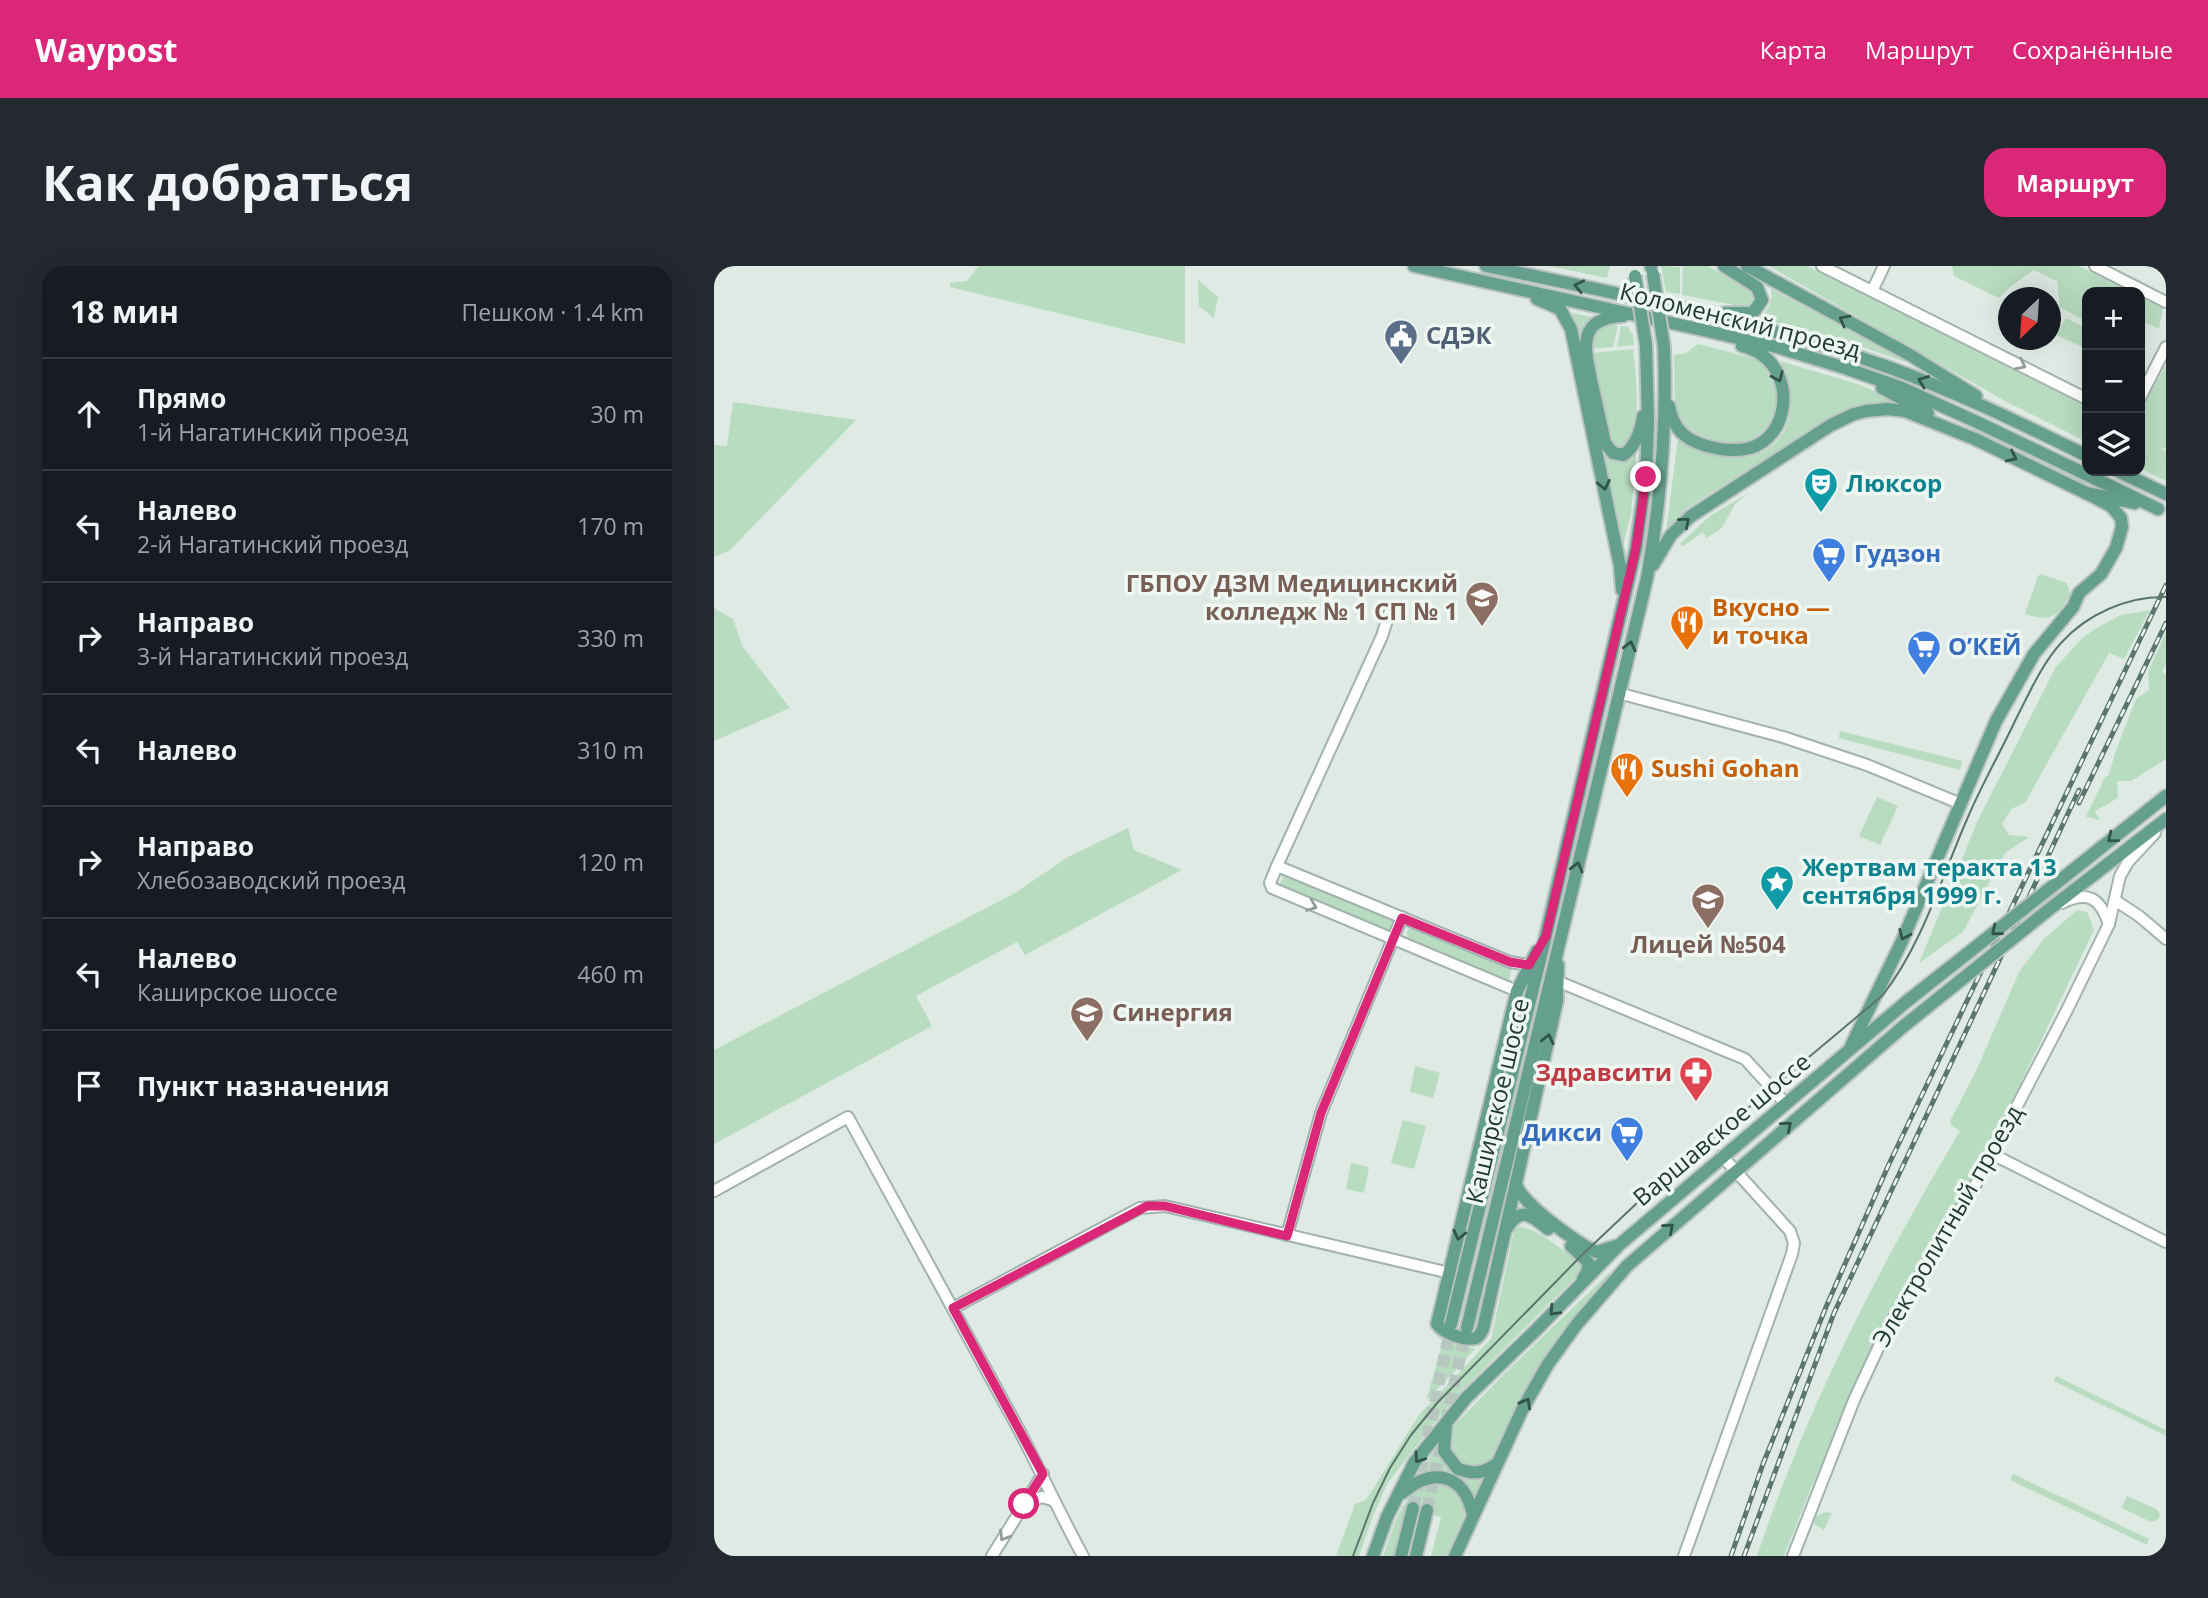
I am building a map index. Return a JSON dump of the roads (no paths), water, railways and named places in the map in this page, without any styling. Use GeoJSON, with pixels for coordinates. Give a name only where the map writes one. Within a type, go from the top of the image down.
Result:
{"type":"FeatureCollection","features":[{"type":"Feature","properties":{"kind":"main road","name":"Коломенский проезд"},"geometry":{"type":"LineString","coordinates":[[1414,266],[1780,348],[1845,368],[1902,388],[1979,422],[2155,508],[2086,493]]}},
{"type":"Feature","properties":{"kind":"main road","name":"Коломенский проезд"},"geometry":{"type":"LineString","coordinates":[[1486,266],[1693,311],[1835,349],[1938,386],[2082,454]]}},
{"type":"Feature","properties":{"kind":"main road"},"geometry":{"type":"LineString","coordinates":[[1693,311],[1746,315],[1753,313],[1758,307],[1761,295],[1757,287],[1724,266]]}},
{"type":"Feature","properties":{"kind":"main road"},"geometry":{"type":"LineString","coordinates":[[1747,266],[1910,355],[2030,428]]}},
{"type":"Feature","properties":{"kind":"main road","name":"Каширское шоссе"},"geometry":{"type":"LineString","coordinates":[[1467,1328],[1647,578],[1656,527],[1664,456],[1665,383],[1664,347],[1651,268]]}},
{"type":"Feature","properties":{"kind":"main road","name":"Каширское шоссе"},"geometry":{"type":"LineString","coordinates":[[1451,1324],[1546,936],[1636,548],[1646,477],[1647,380],[1646,345],[1633,270]]}},
{"type":"Feature","properties":{"kind":"main road"},"geometry":{"type":"LineString","coordinates":[[1484,281],[1555,305],[1568,321],[1620,566],[1623,606]]}},
{"type":"Feature","properties":{"kind":"main road"},"geometry":{"type":"LineString","coordinates":[[1641,316],[1610,317],[1597,322],[1591,327],[1584,346],[1605,443],[1613,453],[1624,455],[1636,441],[1642,425],[1647,380]]}},
{"type":"Feature","properties":{"kind":"main road"},"geometry":{"type":"LineString","coordinates":[[1665,383],[1675,425],[1693,442],[1731,451],[1751,448],[1771,434],[1779,423],[1784,390],[1772,364],[1752,350],[1703,330]]}},
{"type":"Feature","properties":{"kind":"main road"},"geometry":{"type":"LineString","coordinates":[[1845,368],[1975,439],[2111,506],[2118,512],[2122,527],[2108,563],[2095,580],[2078,593],[2073,607],[2034,654],[2000,712],[1902,941],[1849,1049]]}},
{"type":"Feature","properties":{"kind":"main road"},"geometry":{"type":"LineString","coordinates":[[1647,578],[1671,535],[1691,516],[1831,425],[1854,414],[1887,409],[1905,411],[1975,439]]}},
{"type":"Feature","properties":{"kind":"main road"},"geometry":{"type":"LineString","coordinates":[[2129,476],[2166,494]]}},
{"type":"Feature","properties":{"kind":"main road"},"geometry":{"type":"LineString","coordinates":[[2135,479],[2166,485]]}},
{"type":"Feature","properties":{"kind":"main road","name":"Варшавское шоссе"},"geometry":{"type":"LineString","coordinates":[[1373,1556],[1414,1463],[1466,1398],[1619,1245],[1906,1002],[2166,796]]}},
{"type":"Feature","properties":{"kind":"main road","name":"Варшавское шоссе"},"geometry":{"type":"LineString","coordinates":[[1455,1556],[1496,1464],[1542,1375],[1577,1324],[1627,1266],[1905,1025],[2048,910],[2166,820]]}},
{"type":"Feature","properties":{"kind":"main road"},"geometry":{"type":"LineString","coordinates":[[1546,936],[1517,991],[1437,1324],[1447,1333],[1473,1339],[1479,1336],[1483,1329],[1557,1001],[1561,933]]}},
{"type":"Feature","properties":{"kind":"main road"},"geometry":{"type":"LineString","coordinates":[[1517,1177],[1517,1189],[1522,1198],[1584,1247],[1597,1252],[1619,1245]]}},
{"type":"Feature","properties":{"kind":"main road"},"geometry":{"type":"LineString","coordinates":[[1506,1231],[1513,1218],[1520,1214],[1536,1220],[1586,1259],[1588,1270],[1582,1282]]}},
{"type":"Feature","properties":{"kind":"main road"},"geometry":{"type":"LineString","coordinates":[[1446,1424],[1443,1436],[1444,1451],[1458,1469],[1469,1473],[1486,1472],[1496,1464]]}},
{"type":"Feature","properties":{"kind":"main road"},"geometry":{"type":"LineString","coordinates":[[1397,1497],[1416,1481],[1432,1476],[1448,1479],[1460,1488],[1470,1503],[1473,1515]]}},
{"type":"Feature","properties":{"kind":"main road"},"geometry":{"type":"LineString","coordinates":[[1401,1556],[1420,1509],[1416,1556]]}},
{"type":"Feature","properties":{"kind":"street"},"geometry":{"type":"LineString","coordinates":[[1822,266],[2082,396]]}},
{"type":"Feature","properties":{"kind":"street"},"geometry":{"type":"LineString","coordinates":[[1872,291],[1884,266]]}},
{"type":"Feature","properties":{"kind":"street"},"geometry":{"type":"LineString","coordinates":[[2095,266],[2166,302]]}},
{"type":"Feature","properties":{"kind":"street"},"geometry":{"type":"LineString","coordinates":[[2145,388],[2166,347]]}},
{"type":"Feature","properties":{"kind":"street"},"geometry":{"type":"LineString","coordinates":[[1389,614],[1382,636],[1270,883],[1276,892],[1517,991]]}},
{"type":"Feature","properties":{"kind":"street"},"geometry":{"type":"LineString","coordinates":[[1618,693],[1783,737],[1867,765],[1961,804]]}},
{"type":"Feature","properties":{"kind":"street","name":"Электролитный проезд"},"geometry":{"type":"LineString","coordinates":[[1793,1556],[1854,1400],[1888,1327],[1992,1154],[2109,924],[2120,876],[2128,862],[2166,820]]}},
{"type":"Feature","properties":{"kind":"street"},"geometry":{"type":"LineString","coordinates":[[1277,866],[1510,962],[1529,965]]}},
{"type":"Feature","properties":{"kind":"street"},"geometry":{"type":"LineString","coordinates":[[2048,910],[2069,900],[2090,898],[2102,907],[2109,924]]}},
{"type":"Feature","properties":{"kind":"street"},"geometry":{"type":"LineString","coordinates":[[2116,901],[2166,939]]}},
{"type":"Feature","properties":{"kind":"street"},"geometry":{"type":"LineString","coordinates":[[1287,1236],[1321,1113],[1402,918]]}},
{"type":"Feature","properties":{"kind":"street"},"geometry":{"type":"LineString","coordinates":[[1557,981],[1745,1059],[1785,1103]]}},
{"type":"Feature","properties":{"kind":"street"},"geometry":{"type":"LineString","coordinates":[[714,1191],[848,1117],[1043,1474],[1052,1500],[1083,1556]]}},
{"type":"Feature","properties":{"kind":"street"},"geometry":{"type":"LineString","coordinates":[[1992,1154],[2166,1241]]}},
{"type":"Feature","properties":{"kind":"street"},"geometry":{"type":"LineString","coordinates":[[1684,1556],[1794,1243],[1790,1231],[1722,1156]]}},
{"type":"Feature","properties":{"kind":"street"},"geometry":{"type":"LineString","coordinates":[[953,1308],[1147,1206],[1165,1206],[1450,1273]]}},
{"type":"Feature","properties":{"kind":"street"},"geometry":{"type":"LineString","coordinates":[[992,1556],[1043,1474]]}},
{"type":"Feature","properties":{"kind":"street"},"geometry":{"type":"LineString","coordinates":[[1024,1504],[1042,1497],[1052,1500]]}},
{"type":"Feature","properties":{"kind":"tunnel"},"geometry":{"type":"LineString","coordinates":[[1413,1508],[1451,1325]]}},
{"type":"Feature","properties":{"kind":"tunnel"},"geometry":{"type":"LineString","coordinates":[[1427,1510],[1466,1330]]}},
{"type":"Feature","properties":{"kind":"tram line"},"geometry":{"type":"LineString","coordinates":[[1353,1556],[1373,1503],[1390,1468],[1411,1435],[1438,1402],[1582,1255],[1655,1186],[1883,995],[1910,954],[1973,805],[2030,690],[2061,643],[2083,623],[2109,609],[2137,600],[2166,597]]}},
{"type":"Feature","properties":{"kind":"railway"},"geometry":{"type":"LineString","coordinates":[[1731,1556],[1763,1464],[1826,1307],[1889,1164],[2166,585]]}},
{"type":"Feature","properties":{"kind":"railway"},"geometry":{"type":"LineString","coordinates":[[2079,803],[2166,623]]}},
{"type":"Feature","properties":{"kind":"railway"},"geometry":{"type":"LineString","coordinates":[[1744,1556],[1834,1313],[2079,790]]}},
{"type":"Feature","properties":{"kind":"place","name":"СДЭК"},"geometry":{"type":"Point","coordinates":[1401,366]}},
{"type":"Feature","properties":{"kind":"place","name":"Люксор"},"geometry":{"type":"Point","coordinates":[1821,514]}},
{"type":"Feature","properties":{"kind":"place","name":"Гудзон"},"geometry":{"type":"Point","coordinates":[1829,584]}},
{"type":"Feature","properties":{"kind":"place","name":"ГБПОУ ДЗМ Медицинский колледж № 1 СП № 1"},"geometry":{"type":"Point","coordinates":[1482,628]}},
{"type":"Feature","properties":{"kind":"place","name":"Вкусно — и точка"},"geometry":{"type":"Point","coordinates":[1687,652]}},
{"type":"Feature","properties":{"kind":"place","name":"О’КЕЙ"},"geometry":{"type":"Point","coordinates":[1924,677]}},
{"type":"Feature","properties":{"kind":"place","name":"Sushi Gohan"},"geometry":{"type":"Point","coordinates":[1627,799]}},
{"type":"Feature","properties":{"kind":"place","name":"Жертвам теракта 13 сентября 1999 г."},"geometry":{"type":"Point","coordinates":[1777,912]}},
{"type":"Feature","properties":{"kind":"place","name":"Лицей №504"},"geometry":{"type":"Point","coordinates":[1708,930]}},
{"type":"Feature","properties":{"kind":"place","name":"Синергия"},"geometry":{"type":"Point","coordinates":[1087,1043]}},
{"type":"Feature","properties":{"kind":"place","name":"Здравсити"},"geometry":{"type":"Point","coordinates":[1696,1103]}},
{"type":"Feature","properties":{"kind":"place","name":"Дикси"},"geometry":{"type":"Point","coordinates":[1627,1163]}}]}
